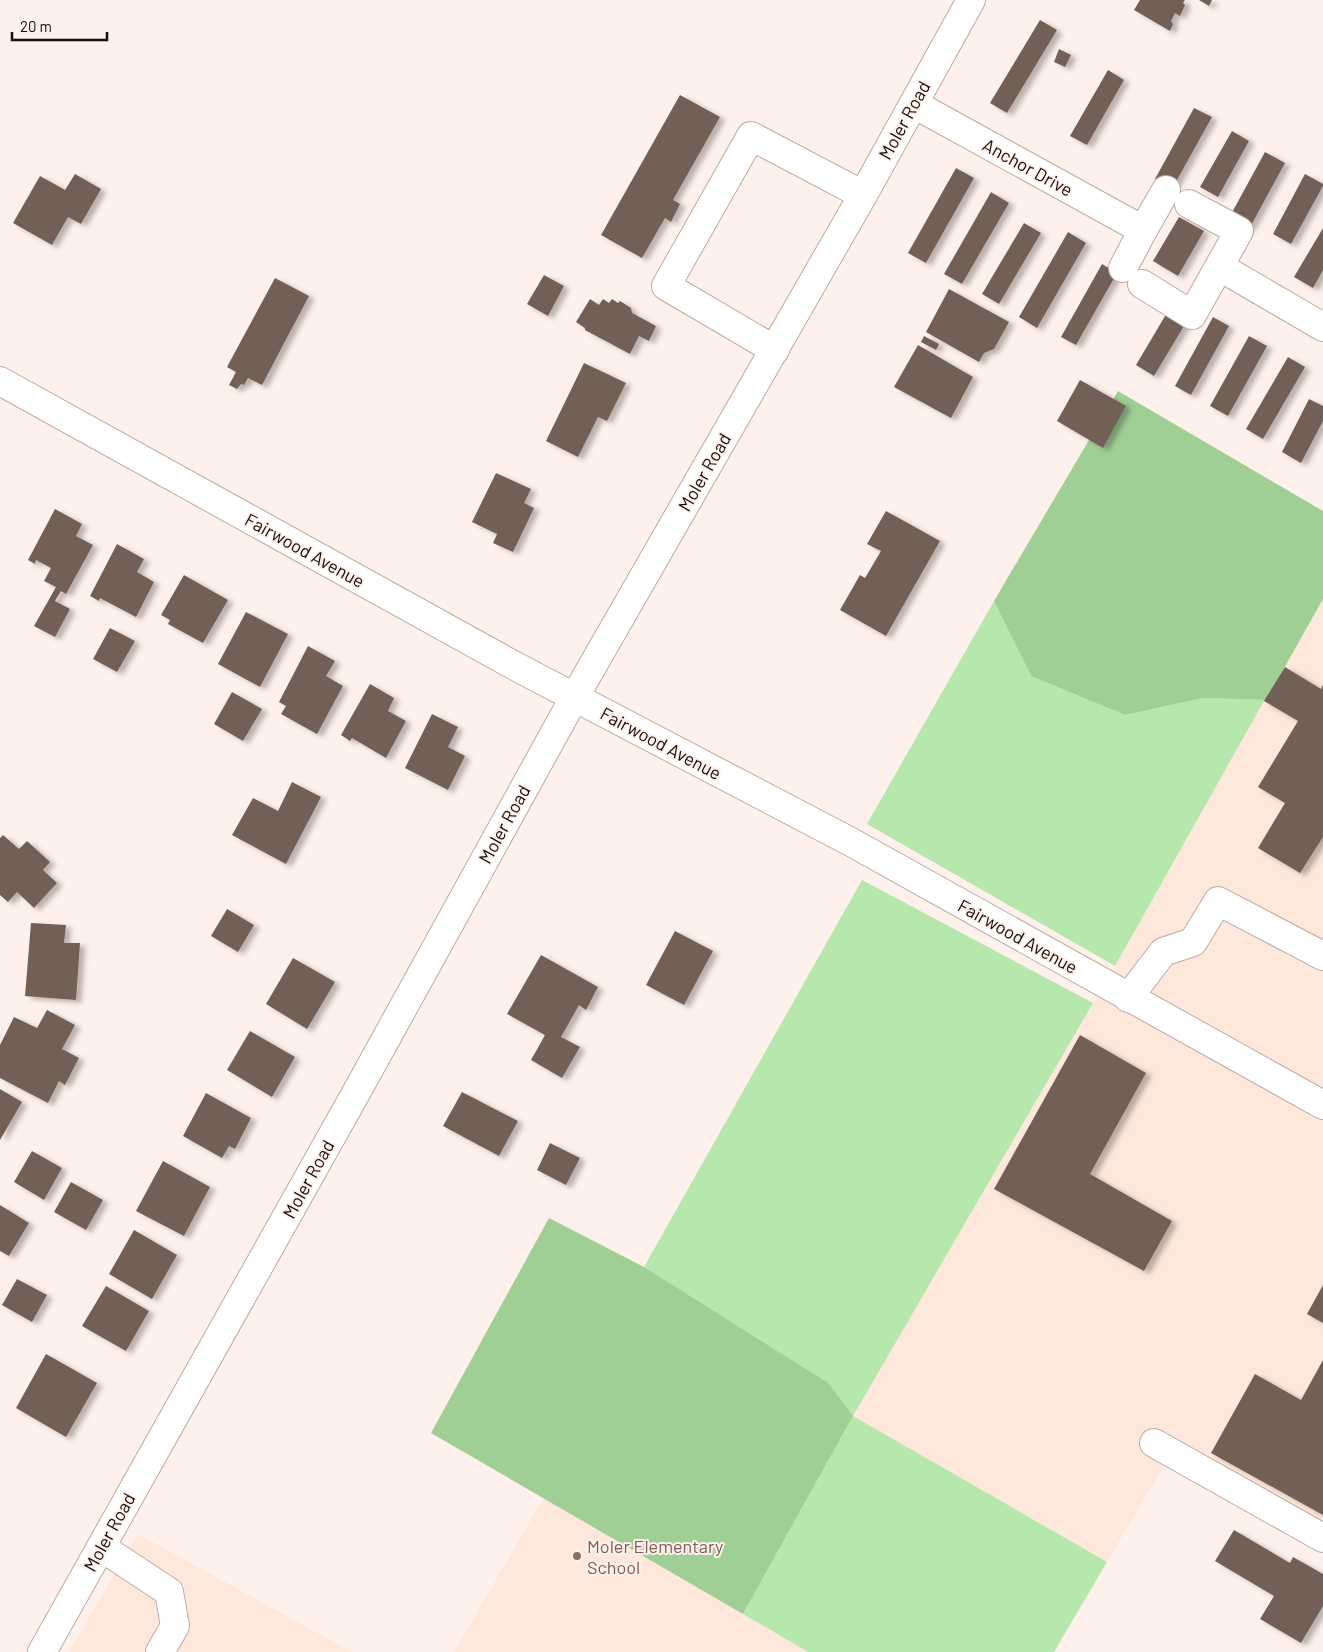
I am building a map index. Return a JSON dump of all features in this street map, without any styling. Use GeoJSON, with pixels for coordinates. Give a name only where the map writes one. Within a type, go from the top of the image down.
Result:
{"type":"FeatureCollection","features":[{"type":"Feature","properties":{"kind":"street","name":"Moler Road"},"geometry":{"type":"LineString","coordinates":[[42,1652],[351,1102],[574,698],[775,350],[971,0]]}},
{"type":"Feature","properties":{"kind":"street","name":"Anchor Drive"},"geometry":{"type":"LineString","coordinates":[[914,104],[1143,230]]}},
{"type":"Feature","properties":{"kind":"street"},"geometry":{"type":"LineString","coordinates":[[775,350],[666,286],[751,136],[863,195]]}},
{"type":"Feature","properties":{"kind":"street"},"geometry":{"type":"LineString","coordinates":[[1166,190],[1143,230],[1132,276],[1192,314],[1239,231],[1189,204]]}},
{"type":"Feature","properties":{"kind":"street"},"geometry":{"type":"LineString","coordinates":[[1220,267],[1323,327]]}},
{"type":"Feature","properties":{"kind":"street","name":"Fairwood Avenue"},"geometry":{"type":"LineString","coordinates":[[0,381],[574,698],[851,842],[1323,1105]]}},
{"type":"Feature","properties":{"kind":"street"},"geometry":{"type":"LineString","coordinates":[[1128,998],[1163,952],[1192,942],[1218,901],[1323,956]]}},
{"type":"Feature","properties":{"kind":"street"},"geometry":{"type":"LineString","coordinates":[[1154,1443],[1323,1538]]}},
{"type":"Feature","properties":{"kind":"street"},"geometry":{"type":"LineString","coordinates":[[101,1547],[170,1592],[175,1626],[160,1652]]}},
{"type":"Feature","properties":{"kind":"shaded area"},"geometry":{"type":"Polygon","coordinates":[[[1323,599],[1323,1543],[1169,1457],[1107,1562],[853,1416],[1115,966],[1323,599]]]}},
{"type":"Feature","properties":{"kind":"shaded area","name":"Moler Elementary School"},"geometry":{"type":"Polygon","coordinates":[[[544,1497],[808,1652],[454,1652],[544,1497]]]}},
{"type":"Feature","properties":{"kind":"shaded area"},"geometry":{"type":"Polygon","coordinates":[[[138,1534],[352,1652],[69,1652],[138,1534]]]}},
{"type":"Feature","properties":{"kind":"green space"},"geometry":{"type":"Polygon","coordinates":[[[1118,391],[1323,511],[1323,599],[1266,700],[1203,698],[1125,715],[1031,676],[994,601],[1118,391]]]}},
{"type":"Feature","properties":{"kind":"green space"},"geometry":{"type":"Polygon","coordinates":[[[994,601],[1031,676],[1125,715],[1203,698],[1266,700],[1115,966],[867,824],[994,601]]]}},
{"type":"Feature","properties":{"kind":"green space"},"geometry":{"type":"Polygon","coordinates":[[[862,880],[1093,1003],[853,1416],[644,1267],[862,880]]]}},
{"type":"Feature","properties":{"kind":"green space"},"geometry":{"type":"Polygon","coordinates":[[[549,1218],[644,1267],[828,1383],[853,1416],[743,1614],[431,1433],[549,1218]]]}},
{"type":"Feature","properties":{"kind":"green space"},"geometry":{"type":"Polygon","coordinates":[[[853,1416],[1107,1562],[1054,1652],[808,1652],[743,1614],[853,1416]]]}},
{"type":"Feature","properties":{"kind":"building"},"geometry":{"type":"Polygon","coordinates":[[[1140,0],[1185,0],[1183,3],[1185,5],[1180,16],[1175,13],[1171,21],[1173,24],[1170,31],[1134,10],[1140,0]]]}},
{"type":"Feature","properties":{"kind":"building"},"geometry":{"type":"Polygon","coordinates":[[[1199,0],[1212,0],[1209,6],[1199,0]]]}},
{"type":"Feature","properties":{"kind":"building"},"geometry":{"type":"Polygon","coordinates":[[[1040,20],[1057,30],[1007,113],[990,103],[1040,20]]]}},
{"type":"Feature","properties":{"kind":"building"},"geometry":{"type":"Polygon","coordinates":[[[1059,49],[1071,55],[1065,67],[1054,62],[1059,49]]]}},
{"type":"Feature","properties":{"kind":"building"},"geometry":{"type":"Polygon","coordinates":[[[1108,70],[1124,80],[1087,145],[1070,136],[1108,70]]]}},
{"type":"Feature","properties":{"kind":"building"},"geometry":{"type":"Polygon","coordinates":[[[680,95],[720,117],[673,200],[680,204],[671,222],[665,218],[642,258],[601,235],[680,95]]]}},
{"type":"Feature","properties":{"kind":"building"},"geometry":{"type":"Polygon","coordinates":[[[1194,108],[1212,117],[1172,189],[1155,179],[1194,108]]]}},
{"type":"Feature","properties":{"kind":"building"},"geometry":{"type":"Polygon","coordinates":[[[1232,131],[1249,141],[1218,197],[1200,187],[1232,131]]]}},
{"type":"Feature","properties":{"kind":"building"},"geometry":{"type":"Polygon","coordinates":[[[1265,152],[1285,163],[1249,229],[1229,218],[1265,152]]]}},
{"type":"Feature","properties":{"kind":"building"},"geometry":{"type":"Polygon","coordinates":[[[956,168],[974,178],[926,263],[908,253],[956,168]]]}},
{"type":"Feature","properties":{"kind":"building"},"geometry":{"type":"Polygon","coordinates":[[[75,174],[101,189],[81,224],[68,217],[52,245],[13,223],[40,176],[65,190],[75,174]]]}},
{"type":"Feature","properties":{"kind":"building"},"geometry":{"type":"Polygon","coordinates":[[[1305,174],[1323,184],[1323,186],[1291,244],[1273,234],[1305,174]]]}},
{"type":"Feature","properties":{"kind":"building"},"geometry":{"type":"Polygon","coordinates":[[[991,192],[1009,203],[962,284],[944,274],[991,192]]]}},
{"type":"Feature","properties":{"kind":"building"},"geometry":{"type":"Polygon","coordinates":[[[1179,217],[1204,231],[1178,276],[1153,261],[1179,217]]]}},
{"type":"Feature","properties":{"kind":"building"},"geometry":{"type":"Polygon","coordinates":[[[1024,223],[1041,233],[999,304],[982,294],[1024,223]]]}},
{"type":"Feature","properties":{"kind":"building"},"geometry":{"type":"Polygon","coordinates":[[[1323,228],[1323,270],[1313,288],[1294,277],[1323,228]]]}},
{"type":"Feature","properties":{"kind":"building"},"geometry":{"type":"Polygon","coordinates":[[[1068,232],[1086,243],[1037,328],[1019,317],[1068,232]]]}},
{"type":"Feature","properties":{"kind":"building"},"geometry":{"type":"Polygon","coordinates":[[[1102,264],[1117,273],[1076,345],[1061,337],[1102,264]]]}},
{"type":"Feature","properties":{"kind":"building"},"geometry":{"type":"Polygon","coordinates":[[[544,275],[564,286],[548,316],[527,304],[544,275]]]}},
{"type":"Feature","properties":{"kind":"building"},"geometry":{"type":"Polygon","coordinates":[[[275,278],[309,296],[262,385],[248,378],[244,385],[241,384],[237,389],[229,385],[236,372],[227,367],[275,278]]]}},
{"type":"Feature","properties":{"kind":"building"},"geometry":{"type":"Polygon","coordinates":[[[949,289],[1009,322],[994,349],[984,353],[979,362],[926,332],[949,289]]]}},
{"type":"Feature","properties":{"kind":"building"},"geometry":{"type":"Polygon","coordinates":[[[590,299],[599,305],[603,299],[609,303],[612,299],[618,303],[620,301],[631,308],[632,313],[656,326],[649,341],[639,336],[630,354],[585,330],[576,322],[590,299]]]}},
{"type":"Feature","properties":{"kind":"building"},"geometry":{"type":"Polygon","coordinates":[[[1168,311],[1187,321],[1154,376],[1136,365],[1168,311]]]}},
{"type":"Feature","properties":{"kind":"building"},"geometry":{"type":"Polygon","coordinates":[[[1213,317],[1229,326],[1191,395],[1175,386],[1213,317]]]}},
{"type":"Feature","properties":{"kind":"building"},"geometry":{"type":"Polygon","coordinates":[[[924,336],[939,344],[936,350],[921,342],[924,336]]]}},
{"type":"Feature","properties":{"kind":"building"},"geometry":{"type":"Polygon","coordinates":[[[1249,336],[1267,346],[1228,416],[1210,406],[1249,336]]]}},
{"type":"Feature","properties":{"kind":"building"},"geometry":{"type":"Polygon","coordinates":[[[918,345],[973,377],[951,418],[894,387],[918,345]]]}},
{"type":"Feature","properties":{"kind":"building"},"geometry":{"type":"Polygon","coordinates":[[[1288,357],[1305,367],[1263,439],[1246,429],[1288,357]]]}},
{"type":"Feature","properties":{"kind":"building"},"geometry":{"type":"Polygon","coordinates":[[[584,363],[626,383],[607,421],[598,417],[578,457],[546,441],[584,363]]]}},
{"type":"Feature","properties":{"kind":"building"},"geometry":{"type":"Polygon","coordinates":[[[1080,380],[1126,406],[1103,448],[1057,421],[1080,380]]]}},
{"type":"Feature","properties":{"kind":"building"},"geometry":{"type":"Polygon","coordinates":[[[1309,399],[1323,406],[1323,421],[1301,463],[1282,452],[1309,399]]]}},
{"type":"Feature","properties":{"kind":"building"},"geometry":{"type":"Polygon","coordinates":[[[496,473],[531,489],[524,503],[534,508],[513,552],[493,543],[497,534],[472,522],[496,473]]]}},
{"type":"Feature","properties":{"kind":"building"},"geometry":{"type":"Polygon","coordinates":[[[55,509],[82,524],[76,536],[93,545],[66,594],[61,591],[55,601],[70,609],[55,637],[34,626],[56,587],[44,581],[51,568],[36,560],[35,564],[28,560],[55,509]]]}},
{"type":"Feature","properties":{"kind":"building"},"geometry":{"type":"Polygon","coordinates":[[[886,511],[940,541],[886,636],[840,610],[860,575],[865,578],[881,551],[867,544],[886,511]]]}},
{"type":"Feature","properties":{"kind":"building"},"geometry":{"type":"Polygon","coordinates":[[[117,544],[144,559],[137,572],[154,582],[136,617],[100,598],[99,601],[90,596],[117,544]]]}},
{"type":"Feature","properties":{"kind":"building"},"geometry":{"type":"Polygon","coordinates":[[[184,575],[228,600],[203,643],[168,624],[170,620],[161,615],[184,575]]]}},
{"type":"Feature","properties":{"kind":"building"},"geometry":{"type":"Polygon","coordinates":[[[246,612],[288,634],[260,687],[218,664],[246,612]]]}},
{"type":"Feature","properties":{"kind":"building"},"geometry":{"type":"Polygon","coordinates":[[[110,628],[135,641],[117,672],[93,659],[110,628]]]}},
{"type":"Feature","properties":{"kind":"building"},"geometry":{"type":"Polygon","coordinates":[[[308,646],[335,661],[326,676],[343,686],[317,734],[281,714],[286,706],[279,702],[308,646]]]}},
{"type":"Feature","properties":{"kind":"building"},"geometry":{"type":"Polygon","coordinates":[[[1285,667],[1321,689],[1323,685],[1323,837],[1300,873],[1258,848],[1285,803],[1258,787],[1298,721],[1264,701],[1285,667]]]}},
{"type":"Feature","properties":{"kind":"building"},"geometry":{"type":"Polygon","coordinates":[[[370,684],[394,698],[388,711],[406,721],[386,758],[352,738],[350,741],[341,735],[370,684]]]}},
{"type":"Feature","properties":{"kind":"building"},"geometry":{"type":"Polygon","coordinates":[[[232,692],[262,709],[243,741],[214,724],[232,692]]]}},
{"type":"Feature","properties":{"kind":"building"},"geometry":{"type":"Polygon","coordinates":[[[432,714],[458,727],[448,747],[465,756],[448,790],[405,768],[432,714]]]}},
{"type":"Feature","properties":{"kind":"building"},"geometry":{"type":"Polygon","coordinates":[[[292,782],[321,797],[286,864],[232,835],[253,798],[278,811],[292,782]]]}},
{"type":"Feature","properties":{"kind":"building"},"geometry":{"type":"Polygon","coordinates":[[[3,835],[19,849],[27,841],[50,862],[43,870],[57,883],[34,908],[17,892],[8,902],[0,895],[0,838],[3,835]]]}},
{"type":"Feature","properties":{"kind":"building"},"geometry":{"type":"Polygon","coordinates":[[[227,909],[254,925],[238,952],[211,936],[227,909]]]}},
{"type":"Feature","properties":{"kind":"building"},"geometry":{"type":"Polygon","coordinates":[[[31,923],[66,925],[64,943],[80,943],[76,1000],[25,996],[31,923]]]}},
{"type":"Feature","properties":{"kind":"building"},"geometry":{"type":"Polygon","coordinates":[[[675,931],[713,951],[684,1005],[646,985],[675,931]]]}},
{"type":"Feature","properties":{"kind":"building"},"geometry":{"type":"Polygon","coordinates":[[[541,955],[598,987],[586,1010],[579,1005],[561,1037],[580,1047],[562,1078],[531,1060],[545,1035],[507,1014],[541,955]]]}},
{"type":"Feature","properties":{"kind":"building"},"geometry":{"type":"Polygon","coordinates":[[[293,958],[335,982],[307,1029],[266,1004],[293,958]]]}},
{"type":"Feature","properties":{"kind":"building"},"geometry":{"type":"Polygon","coordinates":[[[47,1010],[75,1025],[62,1049],[79,1058],[65,1085],[59,1081],[48,1103],[0,1078],[0,1045],[14,1017],[37,1028],[47,1010]]]}},
{"type":"Feature","properties":{"kind":"building"},"geometry":{"type":"Polygon","coordinates":[[[250,1031],[295,1057],[272,1097],[227,1070],[250,1031]]]}},
{"type":"Feature","properties":{"kind":"building"},"geometry":{"type":"Polygon","coordinates":[[[1080,1035],[1146,1073],[1090,1174],[1172,1221],[1144,1271],[994,1189],[1080,1035]]]}},
{"type":"Feature","properties":{"kind":"building"},"geometry":{"type":"Polygon","coordinates":[[[0,1089],[22,1102],[0,1140],[0,1089]]]}},
{"type":"Feature","properties":{"kind":"building"},"geometry":{"type":"Polygon","coordinates":[[[462,1092],[518,1121],[499,1156],[443,1126],[462,1092]]]}},
{"type":"Feature","properties":{"kind":"building"},"geometry":{"type":"Polygon","coordinates":[[[206,1093],[251,1118],[235,1149],[229,1146],[222,1158],[183,1136],[206,1093]]]}},
{"type":"Feature","properties":{"kind":"building"},"geometry":{"type":"Polygon","coordinates":[[[550,1143],[580,1158],[566,1185],[537,1170],[550,1143]]]}},
{"type":"Feature","properties":{"kind":"building"},"geometry":{"type":"Polygon","coordinates":[[[32,1151],[62,1168],[44,1200],[14,1182],[32,1151]]]}},
{"type":"Feature","properties":{"kind":"building"},"geometry":{"type":"Polygon","coordinates":[[[163,1161],[210,1187],[184,1236],[136,1211],[163,1161]]]}},
{"type":"Feature","properties":{"kind":"building"},"geometry":{"type":"Polygon","coordinates":[[[71,1182],[103,1200],[86,1230],[54,1212],[71,1182]]]}},
{"type":"Feature","properties":{"kind":"building"},"geometry":{"type":"Polygon","coordinates":[[[0,1205],[29,1223],[9,1256],[0,1251],[0,1205]]]}},
{"type":"Feature","properties":{"kind":"building"},"geometry":{"type":"Polygon","coordinates":[[[134,1230],[177,1255],[152,1299],[109,1274],[134,1230]]]}},
{"type":"Feature","properties":{"kind":"building"},"geometry":{"type":"Polygon","coordinates":[[[17,1279],[47,1295],[32,1322],[2,1305],[17,1279]]]}},
{"type":"Feature","properties":{"kind":"building"},"geometry":{"type":"Polygon","coordinates":[[[1323,1285],[1323,1323],[1307,1314],[1323,1285]]]}},
{"type":"Feature","properties":{"kind":"building"},"geometry":{"type":"Polygon","coordinates":[[[106,1286],[149,1311],[126,1351],[82,1326],[106,1286]]]}},
{"type":"Feature","properties":{"kind":"building"},"geometry":{"type":"Polygon","coordinates":[[[46,1354],[97,1383],[66,1437],[16,1408],[46,1354]]]}},
{"type":"Feature","properties":{"kind":"building"},"geometry":{"type":"Polygon","coordinates":[[[1323,1360],[1323,1515],[1211,1453],[1255,1374],[1301,1400],[1323,1360]]]}},
{"type":"Feature","properties":{"kind":"building"},"geometry":{"type":"Polygon","coordinates":[[[1234,1530],[1290,1563],[1293,1557],[1323,1574],[1323,1606],[1301,1643],[1260,1619],[1274,1596],[1215,1561],[1234,1530]]]}},
{"type":"Feature","properties":{"kind":"place","name":"Moler Elementary School"},"geometry":{"type":"Point","coordinates":[577,1556]}}]}
